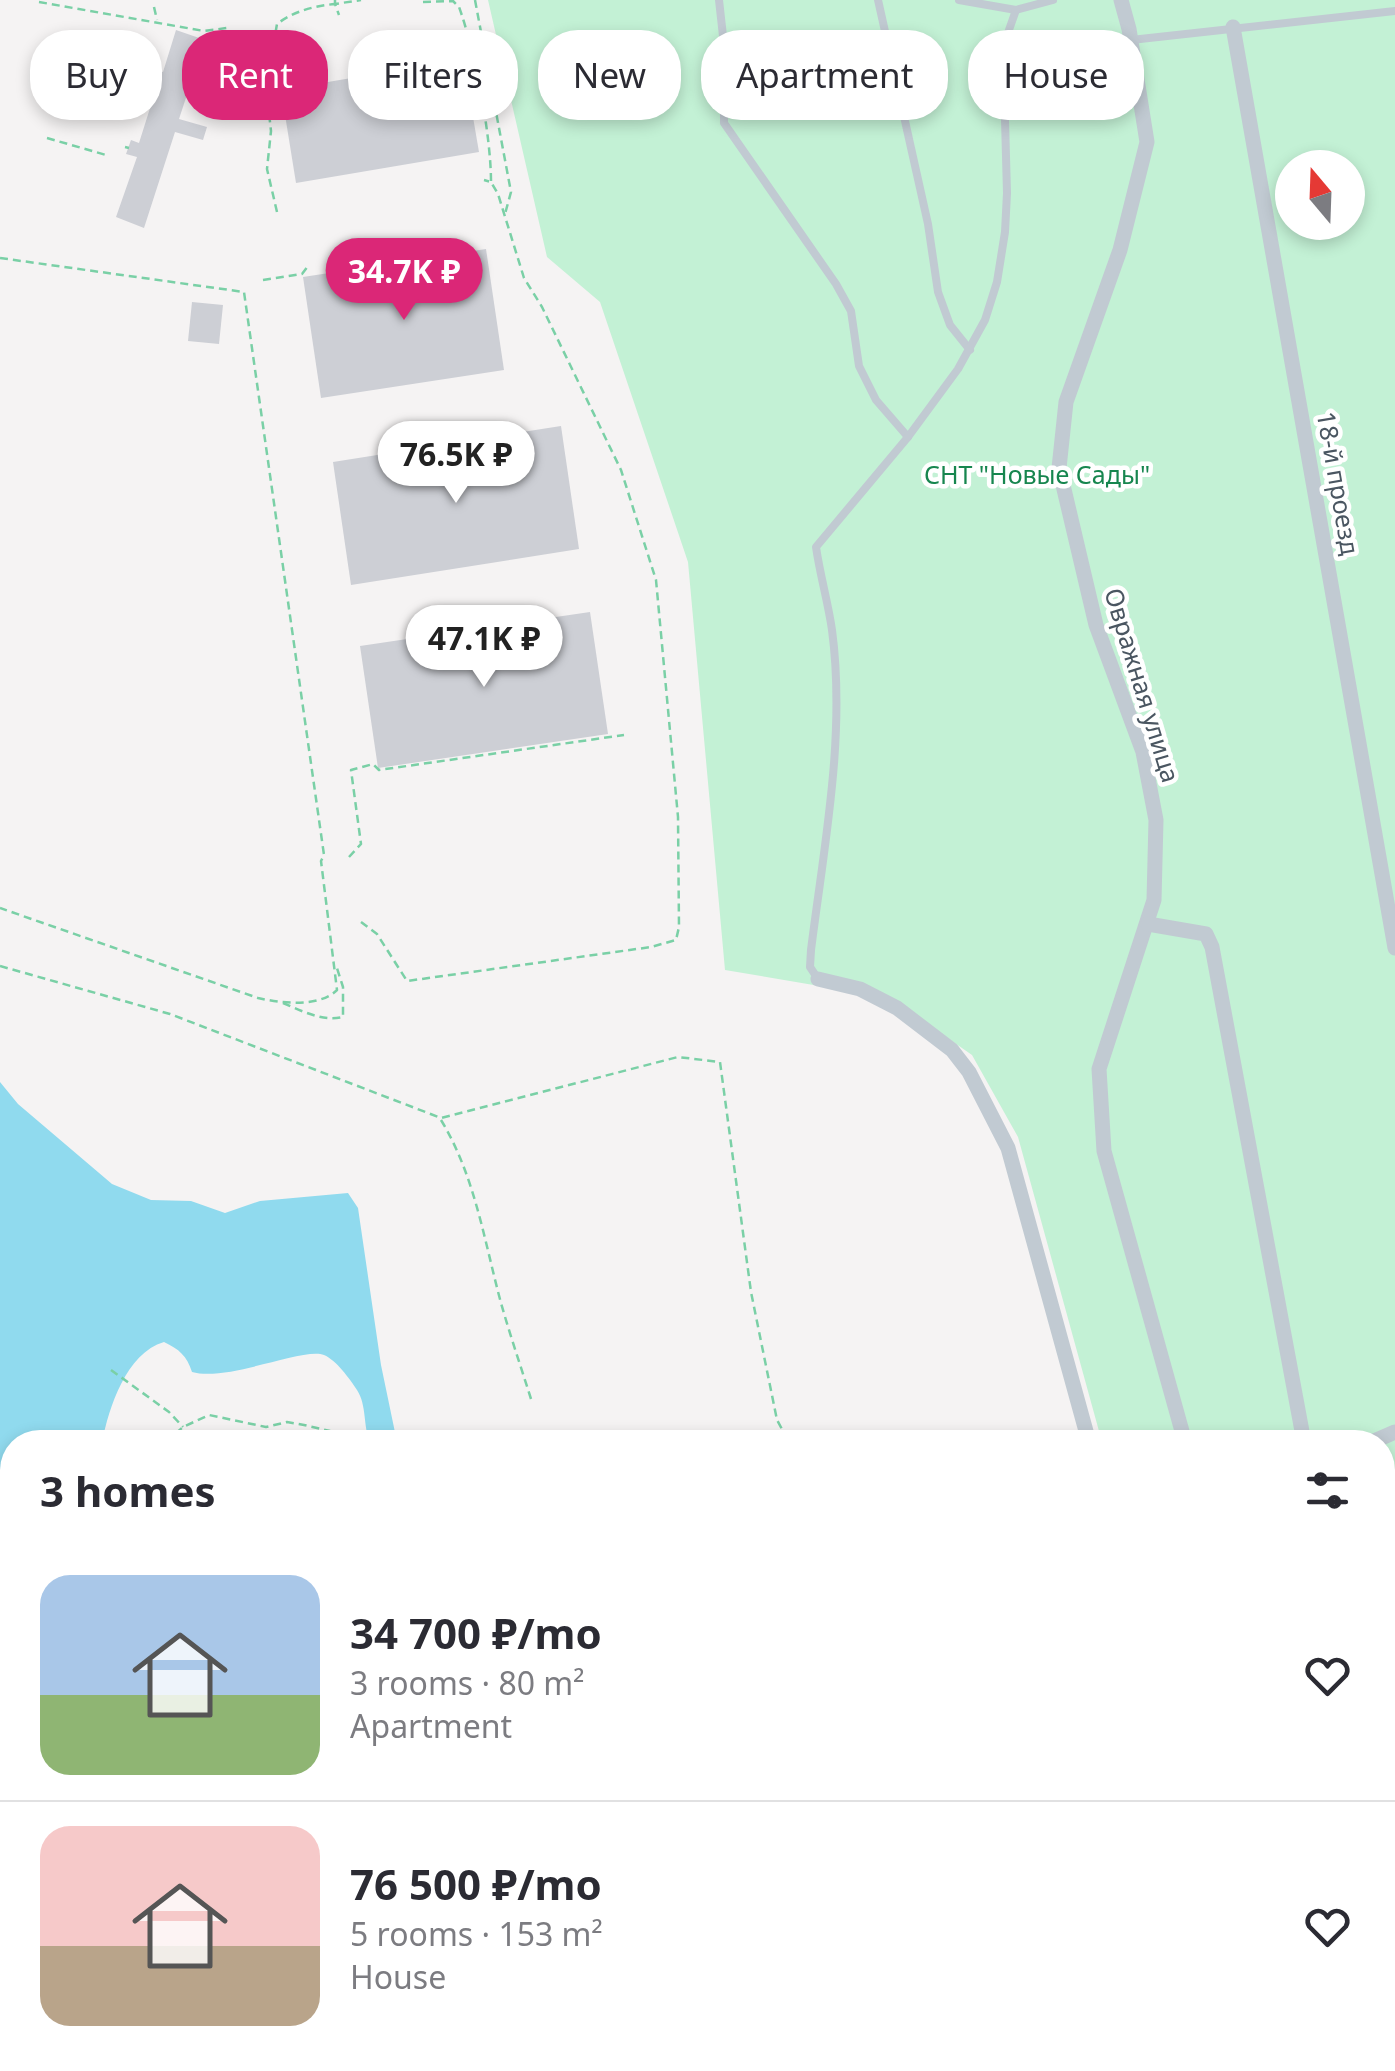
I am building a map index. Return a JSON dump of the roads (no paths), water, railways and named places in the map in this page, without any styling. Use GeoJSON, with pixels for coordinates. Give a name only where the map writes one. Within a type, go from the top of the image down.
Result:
{"type":"FeatureCollection","features":[{"type":"Feature","properties":{"kind":"street","name":"Овражная улица"},"geometry":{"type":"LineString","coordinates":[[1121,0],[1128,30]]}},
{"type":"Feature","properties":{"kind":"street","name":"18-й проезд"},"geometry":{"type":"LineString","coordinates":[[1234,27],[1395,948]]}},
{"type":"Feature","properties":{"kind":"street","name":"Овражная улица"},"geometry":{"type":"LineString","coordinates":[[1143,120],[1147,142],[1120,250],[1066,402],[1059,468],[1096,625],[1143,752],[1156,820],[1154,900],[1100,1069],[1104,1150],[1181,1430]]}},
{"type":"Feature","properties":{"kind":"street"},"geometry":{"type":"LineString","coordinates":[[1148,924],[1206,934],[1212,946],[1302,1430]]}},
{"type":"Feature","properties":{"kind":"street"},"geometry":{"type":"LineString","coordinates":[[818,979],[860,989],[897,1008],[952,1050],[968,1072],[1008,1148],[1085,1430]]}},
{"type":"Feature","properties":{"kind":"lane"},"geometry":{"type":"LineString","coordinates":[[719,0],[724,45],[724,124],[836,284],[850,311],[859,366],[876,400],[908,437]]}},
{"type":"Feature","properties":{"kind":"lane"},"geometry":{"type":"LineString","coordinates":[[878,0],[928,224],[938,292],[950,325],[970,350]]}},
{"type":"Feature","properties":{"kind":"lane"},"geometry":{"type":"LineString","coordinates":[[959,0],[1016,10],[1053,0]]}},
{"type":"Feature","properties":{"kind":"lane"},"geometry":{"type":"LineString","coordinates":[[818,979],[810,967],[811,950],[833,772],[836,702],[832,631],[816,547],[908,437],[970,350],[985,320],[997,282],[1005,232],[1008,194],[1003,46],[1016,10]]}},
{"type":"Feature","properties":{"kind":"lane"},"geometry":{"type":"LineString","coordinates":[[1144,38],[1395,11]]}},
{"type":"Feature","properties":{"kind":"water"},"geometry":{"type":"Polygon","coordinates":[[[0,1082],[18,1104],[112,1184],[151,1200],[191,1201],[225,1213],[260,1201],[348,1193],[358,1208],[395,1430],[366,1430],[360,1396],[342,1370],[324,1355],[207,1374],[192,1372],[182,1354],[164,1342],[139,1357],[121,1383],[105,1430],[0,1430],[0,1082]]]}},
{"type":"Feature","properties":{"kind":"park label","name":"СНТ \"Новые Сады\""},"geometry":{"type":"Point","coordinates":[1037,474]}}]}
